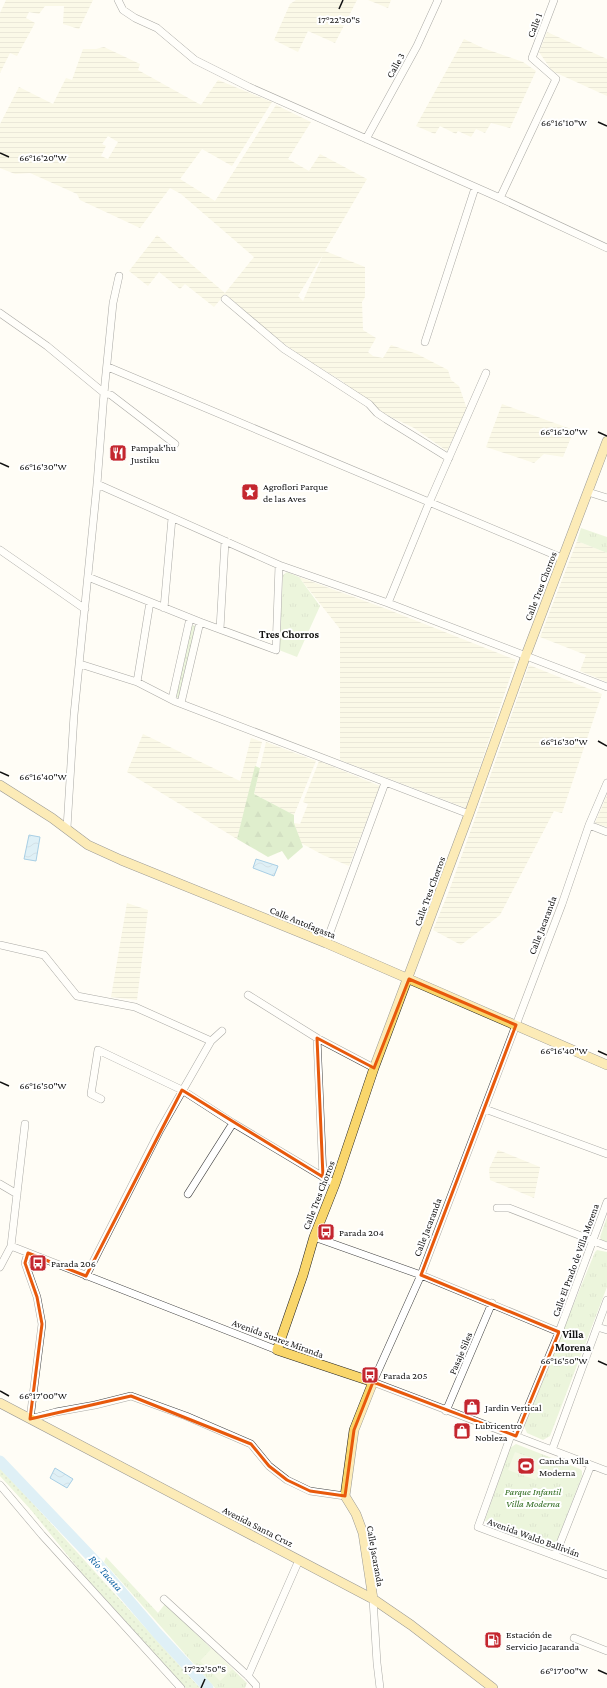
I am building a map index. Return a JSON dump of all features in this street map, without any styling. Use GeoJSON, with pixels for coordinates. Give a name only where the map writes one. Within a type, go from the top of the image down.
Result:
{"type":"FeatureCollection","features":[{"type":"Feature","properties":{"kind":"main road","name":"Calle Tres Chorros"},"geometry":{"type":"LineString","coordinates":[[276,1350],[303,1275],[314,1237],[335,1184],[374,1068],[409,979],[470,814],[526,655],[607,441]]}},
{"type":"Feature","properties":{"kind":"main road","name":"Calle Antofagasta"},"geometry":{"type":"LineString","coordinates":[[0,785],[67,828],[88,844],[121,860],[409,979],[607,1065]]}},
{"type":"Feature","properties":{"kind":"main road","name":"Avenida Suarez Miranda"},"geometry":{"type":"LineString","coordinates":[[276,1350],[373,1382]]}},
{"type":"Feature","properties":{"kind":"main road","name":"Calle Jacaranda"},"geometry":{"type":"LineString","coordinates":[[372,1599],[363,1533],[356,1514],[346,1496],[354,1430],[373,1382]]}},
{"type":"Feature","properties":{"kind":"main road","name":"Avenida Santa Cruz"},"geometry":{"type":"LineString","coordinates":[[0,1403],[372,1599],[411,1625],[493,1688]]}},
{"type":"Feature","properties":{"kind":"street"},"geometry":{"type":"LineString","coordinates":[[118,0],[123,10],[134,18],[157,28],[195,60],[607,248]]}},
{"type":"Feature","properties":{"kind":"street","name":"Calle 3"},"geometry":{"type":"LineString","coordinates":[[366,139],[416,46],[438,0]]}},
{"type":"Feature","properties":{"kind":"street","name":"Calle 1"},"geometry":{"type":"LineString","coordinates":[[500,198],[556,79],[532,58],[554,0]]}},
{"type":"Feature","properties":{"kind":"street"},"geometry":{"type":"LineString","coordinates":[[425,342],[475,188]]}},
{"type":"Feature","properties":{"kind":"street"},"geometry":{"type":"LineString","coordinates":[[67,828],[74,716],[97,484],[104,393],[108,367],[113,303],[119,276]]}},
{"type":"Feature","properties":{"kind":"street"},"geometry":{"type":"LineString","coordinates":[[225,299],[284,349],[369,404],[377,413],[386,419],[449,458]]}},
{"type":"Feature","properties":{"kind":"street"},"geometry":{"type":"LineString","coordinates":[[0,313],[47,346],[104,393],[111,395],[175,444]]}},
{"type":"Feature","properties":{"kind":"street"},"geometry":{"type":"LineString","coordinates":[[108,367],[562,558]]}},
{"type":"Feature","properties":{"kind":"street"},"geometry":{"type":"LineString","coordinates":[[388,603],[429,503],[486,373]]}},
{"type":"Feature","properties":{"kind":"street"},"geometry":{"type":"LineString","coordinates":[[97,484],[279,565],[388,603],[607,687]]}},
{"type":"Feature","properties":{"kind":"street"},"geometry":{"type":"LineString","coordinates":[[588,492],[607,498]]}},
{"type":"Feature","properties":{"kind":"street"},"geometry":{"type":"LineString","coordinates":[[164,608],[172,518]]}},
{"type":"Feature","properties":{"kind":"street"},"geometry":{"type":"LineString","coordinates":[[220,630],[224,541]]}},
{"type":"Feature","properties":{"kind":"street"},"geometry":{"type":"LineString","coordinates":[[0,550],[85,609]]}},
{"type":"Feature","properties":{"kind":"street"},"geometry":{"type":"LineString","coordinates":[[88,577],[220,630],[276,650],[279,565]]}},
{"type":"Feature","properties":{"kind":"street"},"geometry":{"type":"LineString","coordinates":[[137,682],[150,602]]}},
{"type":"Feature","properties":{"kind":"street"},"geometry":{"type":"LineString","coordinates":[[172,700],[190,618]]}},
{"type":"Feature","properties":{"kind":"street"},"geometry":{"type":"LineString","coordinates":[[181,703],[200,622]]}},
{"type":"Feature","properties":{"kind":"street"},"geometry":{"type":"LineString","coordinates":[[80,664],[137,682],[172,700],[385,783],[470,814]]}},
{"type":"Feature","properties":{"kind":"street"},"geometry":{"type":"LineString","coordinates":[[326,944],[385,783]]}},
{"type":"Feature","properties":{"kind":"street","name":"Calle Jacaranda"},"geometry":{"type":"LineString","coordinates":[[373,1382],[421,1275],[562,904],[589,825],[607,783]]}},
{"type":"Feature","properties":{"kind":"street"},"geometry":{"type":"LineString","coordinates":[[589,825],[607,832]]}},
{"type":"Feature","properties":{"kind":"street"},"geometry":{"type":"LineString","coordinates":[[0,946],[44,955],[77,996],[134,1007],[211,1042]]}},
{"type":"Feature","properties":{"kind":"street"},"geometry":{"type":"LineString","coordinates":[[248,996],[316,1038],[374,1068]]}},
{"type":"Feature","properties":{"kind":"street"},"geometry":{"type":"LineString","coordinates":[[86,1276],[160,1130],[182,1090],[211,1042],[222,1031]]}},
{"type":"Feature","properties":{"kind":"street"},"geometry":{"type":"LineString","coordinates":[[316,1038],[323,1177]]}},
{"type":"Feature","properties":{"kind":"street"},"geometry":{"type":"LineString","coordinates":[[101,1099],[91,1094],[98,1050],[182,1090],[233,1124],[335,1184]]}},
{"type":"Feature","properties":{"kind":"street"},"geometry":{"type":"LineString","coordinates":[[485,1109],[607,1154]]}},
{"type":"Feature","properties":{"kind":"street"},"geometry":{"type":"LineString","coordinates":[[0,1267],[12,1246],[25,1124]]}},
{"type":"Feature","properties":{"kind":"street"},"geometry":{"type":"LineString","coordinates":[[188,1194],[233,1124]]}},
{"type":"Feature","properties":{"kind":"street"},"geometry":{"type":"LineString","coordinates":[[0,1184],[17,1194]]}},
{"type":"Feature","properties":{"kind":"street","name":"Calle El Prado de Villa Morena"},"geometry":{"type":"LineString","coordinates":[[513,1436],[559,1332],[607,1202]]}},
{"type":"Feature","properties":{"kind":"street"},"geometry":{"type":"LineString","coordinates":[[497,1208],[509,1208],[607,1246]]}},
{"type":"Feature","properties":{"kind":"street"},"geometry":{"type":"LineString","coordinates":[[314,1237],[421,1275],[492,1303],[559,1332]]}},
{"type":"Feature","properties":{"kind":"street","name":"Avenida Suarez Miranda"},"geometry":{"type":"LineString","coordinates":[[12,1246],[276,1350]]}},
{"type":"Feature","properties":{"kind":"street"},"geometry":{"type":"LineString","coordinates":[[28,1253],[25,1263],[37,1297],[42,1324],[30,1419],[131,1396],[186,1416],[251,1444],[269,1466],[287,1480],[310,1491],[346,1496]]}},
{"type":"Feature","properties":{"kind":"street"},"geometry":{"type":"LineString","coordinates":[[552,1450],[607,1300]]}},
{"type":"Feature","properties":{"kind":"street","name":"Pasaje Siles"},"geometry":{"type":"LineString","coordinates":[[446,1411],[492,1303]]}},
{"type":"Feature","properties":{"kind":"street"},"geometry":{"type":"LineString","coordinates":[[598,1327],[607,1330]]}},
{"type":"Feature","properties":{"kind":"street","name":"Avenida Suarez Miranda"},"geometry":{"type":"LineString","coordinates":[[373,1382],[607,1471]]}},
{"type":"Feature","properties":{"kind":"street","name":"Avenida Waldo Ballivián"},"geometry":{"type":"LineString","coordinates":[[513,1436],[478,1527],[607,1575]]}},
{"type":"Feature","properties":{"kind":"street"},"geometry":{"type":"LineString","coordinates":[[555,1556],[591,1465]]}},
{"type":"Feature","properties":{"kind":"street"},"geometry":{"type":"LineString","coordinates":[[0,1484],[42,1535],[181,1688]]}},
{"type":"Feature","properties":{"kind":"street"},"geometry":{"type":"LineString","coordinates":[[248,1676],[299,1560]]}},
{"type":"Feature","properties":{"kind":"street"},"geometry":{"type":"LineString","coordinates":[[164,1599],[248,1676],[256,1685],[256,1688]]}},
{"type":"Feature","properties":{"kind":"street","name":"Calle Jacaranda"},"geometry":{"type":"LineString","coordinates":[[372,1599],[380,1688]]}},
{"type":"Feature","properties":{"kind":"street"},"geometry":{"type":"LineString","coordinates":[[574,1638],[607,1652]]}},
{"type":"Feature","properties":{"kind":"highlighted area"},"geometry":{"type":"Polygon","coordinates":[[[409,979],[516,1025],[421,1275],[559,1332],[516,1436],[373,1382],[354,1430],[345,1496],[310,1491],[287,1480],[269,1466],[251,1444],[131,1396],[30,1419],[42,1324],[37,1297],[25,1263],[28,1253],[86,1276],[182,1090],[323,1177],[317,1038],[374,1068],[409,979]]]}},
{"type":"Feature","properties":{"kind":"shaded area"},"geometry":{"type":"Polygon","coordinates":[[[6,0],[93,0],[79,29],[63,24],[64,6],[45,6],[39,14],[29,12],[26,18],[35,23],[17,56],[10,53],[0,73],[0,13],[6,0]]]}},
{"type":"Feature","properties":{"kind":"shaded area"},"geometry":{"type":"Polygon","coordinates":[[[296,0],[357,0],[335,43],[308,31],[298,52],[274,40],[290,4],[296,0]]]}},
{"type":"Feature","properties":{"kind":"shaded area"},"geometry":{"type":"Polygon","coordinates":[[[368,0],[391,0],[388,8],[368,0]]]}},
{"type":"Feature","properties":{"kind":"shaded area"},"geometry":{"type":"Polygon","coordinates":[[[547,32],[607,59],[607,96],[552,71],[539,52],[547,32]]]}},
{"type":"Feature","properties":{"kind":"shaded area"},"geometry":{"type":"Polygon","coordinates":[[[464,39],[483,48],[523,62],[536,71],[510,128],[491,123],[485,133],[476,129],[471,137],[458,131],[456,134],[440,126],[435,134],[416,126],[464,39]]]}},
{"type":"Feature","properties":{"kind":"shaded area"},"geometry":{"type":"Polygon","coordinates":[[[104,47],[140,64],[138,70],[201,105],[218,80],[272,102],[232,166],[202,149],[180,179],[215,201],[276,105],[311,122],[288,159],[309,171],[320,154],[367,179],[325,251],[365,267],[365,297],[362,302],[363,330],[376,338],[368,352],[373,356],[383,358],[391,345],[417,354],[448,370],[451,380],[459,386],[467,409],[447,451],[414,428],[381,412],[342,381],[304,358],[279,340],[225,294],[214,307],[185,284],[180,289],[159,272],[148,286],[129,271],[157,235],[225,293],[254,257],[181,194],[170,188],[140,228],[80,200],[77,194],[30,173],[15,174],[0,168],[0,124],[19,87],[53,104],[66,78],[72,80],[83,49],[96,49],[104,47]],[[108,136],[102,144],[106,146],[101,156],[108,159],[118,142],[108,136]],[[323,255],[298,296],[303,301],[323,255]]]}},
{"type":"Feature","properties":{"kind":"shaded area"},"geometry":{"type":"Polygon","coordinates":[[[502,404],[574,430],[563,457],[544,454],[534,463],[486,447],[502,404]]]}},
{"type":"Feature","properties":{"kind":"shaded area"},"geometry":{"type":"Polygon","coordinates":[[[577,541],[607,553],[607,682],[580,671],[586,655],[540,637],[577,541]]]}},
{"type":"Feature","properties":{"kind":"shaded area"},"geometry":{"type":"Polygon","coordinates":[[[299,577],[384,608],[516,660],[466,808],[340,760],[340,629],[299,577]]]}},
{"type":"Feature","properties":{"kind":"shaded area"},"geometry":{"type":"Polygon","coordinates":[[[529,665],[602,694],[562,813],[554,811],[500,915],[461,945],[433,930],[449,891],[529,665]]]}},
{"type":"Feature","properties":{"kind":"shaded area"},"geometry":{"type":"Polygon","coordinates":[[[143,734],[240,781],[251,738],[262,742],[237,839],[127,772],[143,734]]]}},
{"type":"Feature","properties":{"kind":"shaded area"},"geometry":{"type":"Polygon","coordinates":[[[266,742],[316,761],[294,815],[254,794],[266,742]]]}},
{"type":"Feature","properties":{"kind":"shaded area"},"geometry":{"type":"Polygon","coordinates":[[[319,761],[380,786],[349,866],[323,855],[301,843],[294,823],[300,824],[308,804],[303,802],[319,761]]]}},
{"type":"Feature","properties":{"kind":"shaded area"},"geometry":{"type":"Polygon","coordinates":[[[607,795],[607,827],[595,823],[607,795]]]}},
{"type":"Feature","properties":{"kind":"shaded area"},"geometry":{"type":"Polygon","coordinates":[[[127,903],[148,910],[137,1000],[111,997],[127,903]]]}},
{"type":"Feature","properties":{"kind":"shaded area"},"geometry":{"type":"Polygon","coordinates":[[[498,1150],[540,1167],[534,1198],[490,1180],[489,1169],[498,1150]]]}},
{"type":"Feature","properties":{"kind":"green space"},"geometry":{"type":"Polygon","coordinates":[[[581,528],[607,537],[607,553],[577,541],[581,528]]]}},
{"type":"Feature","properties":{"kind":"green space"},"geometry":{"type":"Polygon","coordinates":[[[287,572],[299,577],[320,606],[297,657],[279,650],[283,575],[287,572]]]}},
{"type":"Feature","properties":{"kind":"green space"},"geometry":{"type":"Polygon","coordinates":[[[191,625],[196,626],[180,698],[175,697],[191,625]]]}},
{"type":"Feature","properties":{"kind":"green space"},"geometry":{"type":"Polygon","coordinates":[[[255,766],[260,768],[254,794],[294,815],[294,823],[303,847],[288,860],[282,851],[268,857],[237,839],[255,766]]]}},
{"type":"Feature","properties":{"kind":"green space"},"geometry":{"type":"Polygon","coordinates":[[[607,1217],[607,1242],[601,1240],[600,1237],[607,1217]]]}},
{"type":"Feature","properties":{"kind":"green space"},"geometry":{"type":"Polygon","coordinates":[[[597,1250],[607,1252],[607,1287],[550,1436],[543,1440],[527,1433],[524,1426],[597,1250]]]}},
{"type":"Feature","properties":{"kind":"green space","name":"Parque Infantil Villa Moderna"},"geometry":{"type":"Polygon","coordinates":[[[516,1444],[582,1471],[582,1476],[555,1546],[551,1549],[547,1549],[490,1527],[485,1520],[510,1448],[516,1444]]]}},
{"type":"Feature","properties":{"kind":"green space","name":"Cancha Villa Moderna"},"geometry":{"type":"Polygon","coordinates":[[[515,1452],[543,1462],[536,1480],[508,1470],[515,1452]]]}},
{"type":"Feature","properties":{"kind":"green space"},"geometry":{"type":"Polygon","coordinates":[[[0,1467],[200,1688],[186,1688],[81,1572],[31,1510],[0,1476],[0,1467]]]}},
{"type":"Feature","properties":{"kind":"green space"},"geometry":{"type":"Polygon","coordinates":[[[106,1557],[158,1613],[165,1604],[247,1683],[245,1688],[215,1688],[104,1562],[106,1557]]]}},
{"type":"Feature","properties":{"kind":"green space"},"geometry":{"type":"Polygon","coordinates":[[[212,1648],[233,1669],[220,1681],[200,1661],[212,1648]]]}},
{"type":"Feature","properties":{"kind":"water"},"geometry":{"type":"Polygon","coordinates":[[[29,835],[40,837],[36,861],[24,859],[29,835]]]}},
{"type":"Feature","properties":{"kind":"water"},"geometry":{"type":"Polygon","coordinates":[[[256,859],[278,866],[274,876],[253,868],[256,859]]]}},
{"type":"Feature","properties":{"kind":"water"},"geometry":{"type":"Polygon","coordinates":[[[55,1468],[73,1479],[67,1488],[50,1478],[55,1468]]]}},
{"type":"Feature","properties":{"kind":"waterway","name":"Río Tacata"},"geometry":{"type":"LineString","coordinates":[[0,1461],[98,1564],[157,1633],[208,1688]]}},
{"type":"Feature","properties":{"kind":"place","name":"Pampak'hu Justiku"},"geometry":{"type":"Point","coordinates":[118,453]}},
{"type":"Feature","properties":{"kind":"place","name":"Agroflori Parque de las Aves"},"geometry":{"type":"Point","coordinates":[250,492]}},
{"type":"Feature","properties":{"kind":"place","name":"Parada 204"},"geometry":{"type":"Point","coordinates":[326,1232]}},
{"type":"Feature","properties":{"kind":"place","name":"Parada 206"},"geometry":{"type":"Point","coordinates":[38,1263]}},
{"type":"Feature","properties":{"kind":"place","name":"Parada 205"},"geometry":{"type":"Point","coordinates":[370,1375]}},
{"type":"Feature","properties":{"kind":"place","name":"Jardin Vertical"},"geometry":{"type":"Point","coordinates":[472,1407]}},
{"type":"Feature","properties":{"kind":"place","name":"Lubricentro Nobleza"},"geometry":{"type":"Point","coordinates":[462,1431]}},
{"type":"Feature","properties":{"kind":"place","name":"Cancha Villa Moderna"},"geometry":{"type":"Point","coordinates":[526,1466]}},
{"type":"Feature","properties":{"kind":"place","name":"Estación de Servicio Jacaranda"},"geometry":{"type":"Point","coordinates":[493,1640]}},
{"type":"Feature","properties":{"kind":"district","name":"Tres Chorros"},"geometry":{"type":"Point","coordinates":[289,634]}},
{"type":"Feature","properties":{"kind":"district","name":"Villa Morena"},"geometry":{"type":"Point","coordinates":[573,1340]}}]}
